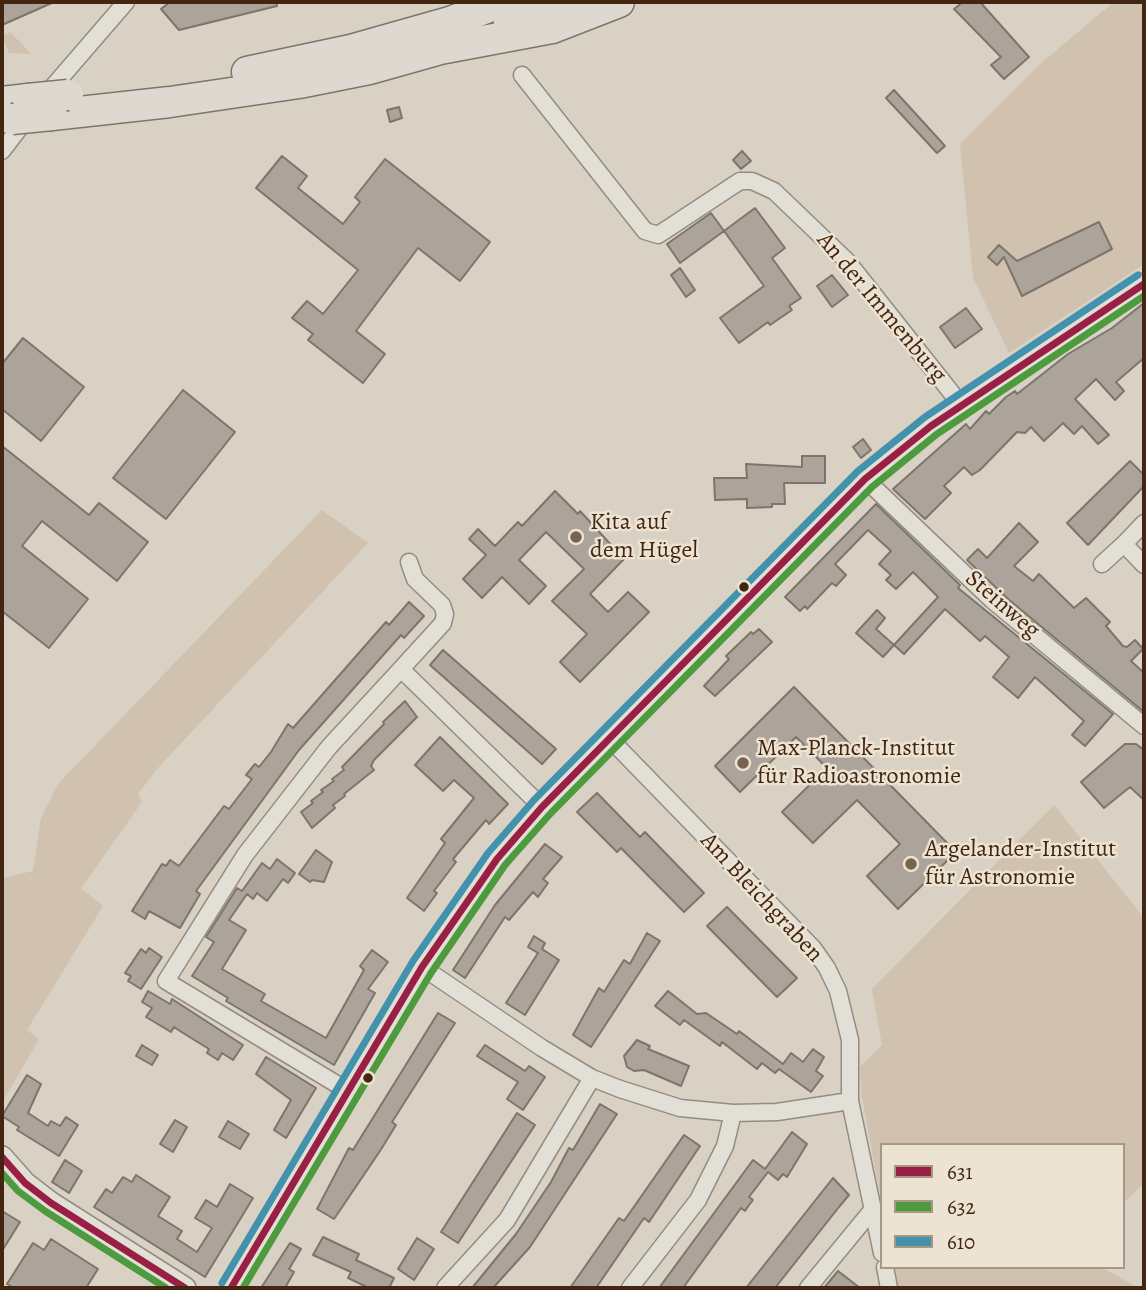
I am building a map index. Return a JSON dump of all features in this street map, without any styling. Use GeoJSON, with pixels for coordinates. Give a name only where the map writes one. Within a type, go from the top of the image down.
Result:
{"type":"FeatureCollection","features":[{"type":"Feature","properties":{"kind":"highway"},"geometry":{"type":"LineString","coordinates":[[351,50],[458,2]]}},
{"type":"Feature","properties":{"kind":"highway"},"geometry":{"type":"LineString","coordinates":[[27,108],[256,70],[351,50],[450,22],[502,2]]}},
{"type":"Feature","properties":{"kind":"highway"},"geometry":{"type":"LineString","coordinates":[[440,49],[560,2]]}},
{"type":"Feature","properties":{"kind":"highway"},"geometry":{"type":"LineString","coordinates":[[27,108],[170,102],[299,83],[369,69],[440,49],[552,28],[619,2]]}},
{"type":"Feature","properties":{"kind":"street"},"geometry":{"type":"LineString","coordinates":[[2,151],[126,2]]}},
{"type":"Feature","properties":{"kind":"street","name":"An der Immenburg"},"geometry":{"type":"LineString","coordinates":[[523,75],[645,231],[659,235],[740,181],[752,181],[774,191],[846,261],[962,406]]}},
{"type":"Feature","properties":{"kind":"street"},"geometry":{"type":"LineString","coordinates":[[231,1288],[422,967],[497,859],[541,807],[865,478],[962,406],[1144,284]]}},
{"type":"Feature","properties":{"kind":"street","name":"Steinweg"},"geometry":{"type":"LineString","coordinates":[[865,478],[992,600],[1144,726]]}},
{"type":"Feature","properties":{"kind":"street"},"geometry":{"type":"LineString","coordinates":[[1102,564],[1144,523]]}},
{"type":"Feature","properties":{"kind":"street"},"geometry":{"type":"LineString","coordinates":[[1124,544],[1144,565]]}},
{"type":"Feature","properties":{"kind":"street"},"geometry":{"type":"LineString","coordinates":[[348,1091],[166,981],[245,855],[329,747],[443,623],[445,614],[442,605],[415,579],[409,562]]}},
{"type":"Feature","properties":{"kind":"street"},"geometry":{"type":"LineString","coordinates":[[401,669],[541,807]]}},
{"type":"Feature","properties":{"kind":"street","name":"Am Bleichgraben"},"geometry":{"type":"LineString","coordinates":[[609,738],[813,948],[827,968],[838,991],[850,1040],[850,1101],[880,1243]]}},
{"type":"Feature","properties":{"kind":"street"},"geometry":{"type":"LineString","coordinates":[[422,967],[592,1078],[680,1108],[733,1113],[777,1112],[850,1101]]}},
{"type":"Feature","properties":{"kind":"street"},"geometry":{"type":"LineString","coordinates":[[445,1288],[507,1220],[592,1078]]}},
{"type":"Feature","properties":{"kind":"street"},"geometry":{"type":"LineString","coordinates":[[630,1288],[698,1200],[725,1146],[733,1113]]}},
{"type":"Feature","properties":{"kind":"street"},"geometry":{"type":"LineString","coordinates":[[2,1157],[25,1183],[51,1203],[185,1288]]}},
{"type":"Feature","properties":{"kind":"street"},"geometry":{"type":"LineString","coordinates":[[808,1288],[873,1209]]}},
{"type":"Feature","properties":{"kind":"street"},"geometry":{"type":"LineString","coordinates":[[885,1269],[889,1288]]}},
{"type":"Feature","properties":{"kind":"shaded area"},"geometry":{"type":"Polygon","coordinates":[[[1114,2],[1144,2],[1144,264],[1009,353],[973,278],[960,144],[1041,63],[1114,2]]]}},
{"type":"Feature","properties":{"kind":"shaded area"},"geometry":{"type":"Polygon","coordinates":[[[10,32],[31,54],[9,53],[2,36],[10,32]]]}},
{"type":"Feature","properties":{"kind":"shaded area"},"geometry":{"type":"Polygon","coordinates":[[[322,510],[368,543],[157,769],[138,794],[142,802],[81,888],[103,906],[27,1030],[39,1039],[2,1103],[2,878],[33,871],[41,818],[58,784],[322,510]]]}},
{"type":"Feature","properties":{"kind":"shaded area"},"geometry":{"type":"Polygon","coordinates":[[[1054,805],[1144,918],[1144,1183],[1125,1201],[1125,1143],[880,1143],[880,1195],[862,1097],[860,1067],[882,1045],[872,989],[1054,805]]]}},
{"type":"Feature","properties":{"kind":"shaded area"},"geometry":{"type":"Polygon","coordinates":[[[893,1269],[1105,1269],[1139,1288],[897,1288],[893,1269]]]}},
{"type":"Feature","properties":{"kind":"building"},"geometry":{"type":"Polygon","coordinates":[[[2,2],[54,2],[2,25],[2,2]]]}},
{"type":"Feature","properties":{"kind":"building"},"geometry":{"type":"Polygon","coordinates":[[[170,2],[276,2],[277,6],[179,30],[161,9],[170,2]]]}},
{"type":"Feature","properties":{"kind":"building"},"geometry":{"type":"Polygon","coordinates":[[[963,2],[980,2],[1029,57],[1004,79],[991,65],[1001,57],[954,9],[963,2]]]}},
{"type":"Feature","properties":{"kind":"building"},"geometry":{"type":"Polygon","coordinates":[[[894,90],[945,146],[937,153],[886,98],[894,90]]]}},
{"type":"Feature","properties":{"kind":"building"},"geometry":{"type":"Polygon","coordinates":[[[399,107],[402,118],[390,122],[387,110],[399,107]]]}},
{"type":"Feature","properties":{"kind":"building"},"geometry":{"type":"Polygon","coordinates":[[[742,151],[751,161],[741,169],[733,160],[742,151]]]}},
{"type":"Feature","properties":{"kind":"building"},"geometry":{"type":"Polygon","coordinates":[[[282,156],[307,176],[298,188],[343,224],[360,202],[355,197],[385,159],[490,242],[460,281],[418,248],[356,331],[385,354],[363,383],[308,340],[313,334],[292,318],[307,301],[323,314],[358,270],[256,188],[282,156]]]}},
{"type":"Feature","properties":{"kind":"building"},"geometry":{"type":"Polygon","coordinates":[[[755,208],[785,248],[772,258],[801,298],[789,306],[792,310],[770,325],[768,322],[739,343],[720,318],[764,286],[724,231],[755,208]]]}},
{"type":"Feature","properties":{"kind":"building"},"geometry":{"type":"Polygon","coordinates":[[[711,213],[724,231],[680,263],[667,244],[711,213]]]}},
{"type":"Feature","properties":{"kind":"building"},"geometry":{"type":"Polygon","coordinates":[[[1099,222],[1112,249],[1022,296],[1004,257],[997,265],[988,257],[999,245],[1017,261],[1099,222]]]}},
{"type":"Feature","properties":{"kind":"building"},"geometry":{"type":"Polygon","coordinates":[[[680,268],[695,290],[686,297],[671,275],[680,268]]]}},
{"type":"Feature","properties":{"kind":"building"},"geometry":{"type":"Polygon","coordinates":[[[832,275],[848,295],[832,307],[817,286],[832,275]]]}},
{"type":"Feature","properties":{"kind":"building"},"geometry":{"type":"Polygon","coordinates":[[[1144,303],[1144,358],[1116,382],[1124,391],[1115,400],[1096,379],[1075,399],[1109,435],[1098,444],[1082,426],[1074,434],[1063,423],[1044,441],[1031,427],[1025,433],[1017,432],[980,470],[972,475],[964,467],[944,486],[951,493],[925,519],[893,489],[966,424],[970,429],[986,411],[989,414],[1006,397],[1015,391],[1017,394],[1068,354],[1112,328],[1144,303]]]}},
{"type":"Feature","properties":{"kind":"building"},"geometry":{"type":"Polygon","coordinates":[[[966,308],[982,329],[955,348],[940,327],[966,308]]]}},
{"type":"Feature","properties":{"kind":"building"},"geometry":{"type":"Polygon","coordinates":[[[23,338],[84,387],[41,441],[2,409],[2,364],[23,338]]]}},
{"type":"Feature","properties":{"kind":"building"},"geometry":{"type":"Polygon","coordinates":[[[183,390],[235,432],[166,519],[113,478],[183,390]]]}},
{"type":"Feature","properties":{"kind":"building"},"geometry":{"type":"Polygon","coordinates":[[[863,439],[871,450],[861,458],[853,447],[863,439]]]}},
{"type":"Feature","properties":{"kind":"building"},"geometry":{"type":"Polygon","coordinates":[[[2,446],[89,515],[99,503],[148,542],[117,581],[42,521],[22,546],[88,599],[49,648],[2,611],[2,446]]]}},
{"type":"Feature","properties":{"kind":"building"},"geometry":{"type":"Polygon","coordinates":[[[802,456],[825,456],[825,483],[784,483],[785,504],[772,504],[772,507],[747,508],[747,499],[715,500],[714,478],[747,478],[746,464],[802,467],[802,456]]]}},
{"type":"Feature","properties":{"kind":"building"},"geometry":{"type":"Polygon","coordinates":[[[1130,461],[1144,475],[1144,486],[1088,545],[1067,523],[1130,461]]]}},
{"type":"Feature","properties":{"kind":"building"},"geometry":{"type":"Polygon","coordinates":[[[555,491],[578,514],[580,511],[624,559],[590,594],[608,612],[628,592],[649,612],[580,682],[560,662],[587,634],[552,601],[584,569],[546,532],[519,560],[546,586],[529,604],[502,577],[482,598],[463,579],[486,555],[469,539],[478,529],[495,546],[518,522],[522,526],[555,491]]]}},
{"type":"Feature","properties":{"kind":"building"},"geometry":{"type":"Polygon","coordinates":[[[876,504],[960,585],[958,588],[1113,714],[1085,746],[1072,735],[1084,721],[1035,677],[1018,698],[993,677],[1009,657],[985,636],[980,641],[945,609],[904,654],[894,645],[938,597],[913,572],[896,589],[886,580],[891,575],[879,564],[891,551],[868,530],[835,564],[846,575],[836,586],[832,583],[807,609],[805,606],[800,611],[785,597],[876,504]]]}},
{"type":"Feature","properties":{"kind":"building"},"geometry":{"type":"Polygon","coordinates":[[[1019,523],[1038,542],[1014,566],[1033,581],[1039,574],[1074,608],[1086,598],[1110,622],[1106,626],[1123,646],[1127,647],[1135,640],[1143,649],[1131,661],[1144,673],[1144,712],[1008,599],[967,560],[978,549],[987,558],[1019,523]]]}},
{"type":"Feature","properties":{"kind":"building"},"geometry":{"type":"Polygon","coordinates":[[[409,602],[424,616],[404,638],[401,635],[299,750],[196,891],[200,894],[180,928],[149,911],[145,919],[132,911],[162,864],[166,866],[170,860],[179,866],[224,806],[229,809],[252,779],[246,775],[255,764],[259,767],[288,724],[293,728],[386,622],[389,625],[409,602]]]}},
{"type":"Feature","properties":{"kind":"building"},"geometry":{"type":"Polygon","coordinates":[[[877,610],[885,618],[876,629],[894,645],[883,657],[856,633],[877,610]]]}},
{"type":"Feature","properties":{"kind":"building"},"geometry":{"type":"Polygon","coordinates":[[[759,629],[772,642],[715,696],[704,686],[729,659],[726,656],[751,632],[753,634],[759,629]]]}},
{"type":"Feature","properties":{"kind":"building"},"geometry":{"type":"Polygon","coordinates":[[[443,650],[556,749],[542,764],[430,665],[443,650]]]}},
{"type":"Feature","properties":{"kind":"building","name":"Max-Planck-Institut für Radioastronomie"},"geometry":{"type":"Polygon","coordinates":[[[794,687],[956,852],[898,909],[867,876],[900,844],[857,800],[813,843],[782,812],[827,768],[796,737],[740,792],[715,766],[794,687]]]}},
{"type":"Feature","properties":{"kind":"building"},"geometry":{"type":"Polygon","coordinates":[[[405,701],[417,717],[374,760],[371,766],[374,770],[344,794],[345,796],[333,805],[335,808],[312,828],[301,812],[323,792],[321,790],[334,781],[332,779],[344,770],[342,767],[405,701]]]}},
{"type":"Feature","properties":{"kind":"building"},"geometry":{"type":"Polygon","coordinates":[[[440,737],[508,804],[489,824],[486,820],[453,859],[456,862],[434,891],[437,893],[424,911],[407,898],[445,843],[441,839],[474,798],[454,780],[443,791],[415,765],[440,737]]]}},
{"type":"Feature","properties":{"kind":"building"},"geometry":{"type":"Polygon","coordinates":[[[1125,744],[1136,744],[1144,750],[1144,800],[1130,787],[1104,808],[1081,782],[1125,744]]]}},
{"type":"Feature","properties":{"kind":"building"},"geometry":{"type":"Polygon","coordinates":[[[597,793],[640,837],[645,832],[704,893],[684,912],[621,848],[617,852],[577,812],[597,793]]]}},
{"type":"Feature","properties":{"kind":"building"},"geometry":{"type":"Polygon","coordinates":[[[545,844],[562,857],[543,879],[548,883],[538,897],[533,892],[509,920],[505,917],[465,978],[453,970],[495,905],[545,844]]]}},
{"type":"Feature","properties":{"kind":"building"},"geometry":{"type":"Polygon","coordinates":[[[316,850],[332,862],[324,882],[310,882],[299,874],[316,850]]]}},
{"type":"Feature","properties":{"kind":"building"},"geometry":{"type":"Polygon","coordinates":[[[277,859],[295,873],[288,883],[283,879],[267,901],[257,893],[253,899],[247,894],[229,920],[246,930],[222,969],[265,994],[261,1001],[326,1038],[364,970],[360,966],[372,950],[388,962],[368,989],[375,993],[334,1065],[226,1001],[228,998],[192,976],[214,942],[206,937],[237,888],[242,891],[262,863],[270,869],[277,859]]]}},
{"type":"Feature","properties":{"kind":"building"},"geometry":{"type":"Polygon","coordinates":[[[727,907],[797,978],[777,997],[707,926],[727,907]]]}},
{"type":"Feature","properties":{"kind":"building"},"geometry":{"type":"Polygon","coordinates":[[[647,933],[660,941],[591,1047],[573,1035],[599,988],[604,992],[624,960],[630,964],[647,933]]]}},
{"type":"Feature","properties":{"kind":"building"},"geometry":{"type":"Polygon","coordinates":[[[534,936],[545,943],[542,949],[559,960],[525,1015],[506,1003],[538,953],[528,947],[534,936]]]}},
{"type":"Feature","properties":{"kind":"building"},"geometry":{"type":"Polygon","coordinates":[[[149,948],[162,957],[141,989],[128,981],[131,976],[125,973],[141,949],[146,953],[149,948]]]}},
{"type":"Feature","properties":{"kind":"building"},"geometry":{"type":"Polygon","coordinates":[[[148,991],[170,1004],[172,999],[243,1045],[233,1060],[222,1053],[218,1060],[207,1053],[209,1049],[174,1027],[171,1032],[146,1017],[152,1008],[142,1002],[148,991]]]}},
{"type":"Feature","properties":{"kind":"building"},"geometry":{"type":"Polygon","coordinates":[[[668,991],[697,1014],[706,1013],[737,1034],[739,1031],[783,1064],[791,1053],[803,1062],[813,1049],[824,1057],[816,1071],[823,1076],[811,1092],[779,1069],[775,1073],[762,1063],[757,1069],[722,1042],[720,1046],[684,1020],[680,1025],[655,1006],[668,991]]]}},
{"type":"Feature","properties":{"kind":"building"},"geometry":{"type":"Polygon","coordinates":[[[438,1013],[455,1023],[392,1122],[396,1125],[380,1151],[334,1219],[317,1209],[349,1148],[353,1150],[438,1013]]]}},
{"type":"Feature","properties":{"kind":"building"},"geometry":{"type":"Polygon","coordinates":[[[637,1040],[650,1046],[648,1049],[689,1066],[681,1086],[644,1070],[634,1071],[627,1067],[624,1056],[637,1040]]]}},
{"type":"Feature","properties":{"kind":"building"},"geometry":{"type":"Polygon","coordinates":[[[142,1045],[158,1055],[152,1065],[136,1056],[142,1045]]]}},
{"type":"Feature","properties":{"kind":"building"},"geometry":{"type":"Polygon","coordinates":[[[485,1045],[525,1071],[529,1066],[545,1077],[523,1110],[507,1099],[518,1082],[477,1056],[485,1045]]]}},
{"type":"Feature","properties":{"kind":"building"},"geometry":{"type":"Polygon","coordinates":[[[266,1057],[316,1088],[286,1138],[274,1130],[291,1100],[256,1074],[266,1057]]]}},
{"type":"Feature","properties":{"kind":"building"},"geometry":{"type":"Polygon","coordinates":[[[27,1075],[41,1084],[28,1113],[48,1126],[51,1121],[60,1126],[66,1117],[78,1125],[59,1156],[17,1130],[19,1127],[2,1116],[27,1075]]]}},
{"type":"Feature","properties":{"kind":"building"},"geometry":{"type":"Polygon","coordinates":[[[600,1104],[617,1114],[530,1247],[493,1288],[472,1288],[516,1234],[551,1182],[569,1148],[573,1150],[600,1104]]]}},
{"type":"Feature","properties":{"kind":"building"},"geometry":{"type":"Polygon","coordinates":[[[517,1113],[535,1125],[458,1243],[441,1232],[517,1113]]]}},
{"type":"Feature","properties":{"kind":"building"},"geometry":{"type":"Polygon","coordinates":[[[175,1120],[187,1127],[173,1152],[160,1144],[175,1120]]]}},
{"type":"Feature","properties":{"kind":"building"},"geometry":{"type":"Polygon","coordinates":[[[228,1121],[249,1134],[240,1149],[219,1137],[228,1121]]]}},
{"type":"Feature","properties":{"kind":"building"},"geometry":{"type":"Polygon","coordinates":[[[792,1132],[807,1144],[787,1177],[783,1174],[778,1180],[768,1172],[749,1197],[753,1200],[745,1211],[741,1208],[683,1288],[659,1288],[753,1160],[765,1169],[792,1132]]]}},
{"type":"Feature","properties":{"kind":"building"},"geometry":{"type":"Polygon","coordinates":[[[684,1135],[700,1146],[649,1222],[644,1218],[596,1288],[570,1288],[619,1218],[624,1221],[684,1135]]]}},
{"type":"Feature","properties":{"kind":"building"},"geometry":{"type":"Polygon","coordinates":[[[65,1160],[82,1171],[69,1193],[52,1182],[65,1160]]]}},
{"type":"Feature","properties":{"kind":"building"},"geometry":{"type":"Polygon","coordinates":[[[136,1175],[170,1197],[158,1216],[182,1231],[177,1239],[197,1252],[212,1228],[195,1218],[206,1200],[217,1207],[230,1184],[253,1198],[205,1277],[94,1207],[106,1189],[112,1193],[123,1177],[132,1182],[136,1175]]]}},
{"type":"Feature","properties":{"kind":"building"},"geometry":{"type":"Polygon","coordinates":[[[833,1178],[849,1195],[775,1288],[746,1288],[833,1178]]]}},
{"type":"Feature","properties":{"kind":"building"},"geometry":{"type":"Polygon","coordinates":[[[2,1211],[20,1222],[2,1251],[2,1211]]]}},
{"type":"Feature","properties":{"kind":"building"},"geometry":{"type":"Polygon","coordinates":[[[323,1237],[359,1254],[356,1260],[394,1278],[389,1288],[369,1288],[348,1278],[351,1272],[313,1255],[323,1237]]]}},
{"type":"Feature","properties":{"kind":"building"},"geometry":{"type":"Polygon","coordinates":[[[417,1238],[434,1249],[414,1280],[398,1269],[417,1238]]]}},
{"type":"Feature","properties":{"kind":"building"},"geometry":{"type":"Polygon","coordinates":[[[51,1239],[98,1269],[86,1288],[14,1288],[7,1284],[33,1243],[44,1250],[51,1239]]]}},
{"type":"Feature","properties":{"kind":"building"},"geometry":{"type":"Polygon","coordinates":[[[290,1243],[301,1249],[289,1269],[294,1272],[285,1288],[261,1288],[290,1243]]]}},
{"type":"Feature","properties":{"kind":"building"},"geometry":{"type":"Polygon","coordinates":[[[838,1271],[860,1288],[824,1288],[838,1271]]]}},
{"type":"Feature","properties":{"kind":"transit line","name":"610"},"geometry":{"type":"LineString","coordinates":[[222,1283],[413,961],[488,853],[534,800],[858,471],[925,417],[1138,275]]}},
{"type":"Feature","properties":{"kind":"transit line","name":"631"},"geometry":{"type":"LineString","coordinates":[[231,1288],[422,967],[497,859],[542,807],[865,479],[931,426],[1144,284]]}},
{"type":"Feature","properties":{"kind":"transit line","name":"632"},"geometry":{"type":"LineString","coordinates":[[243,1288],[431,973],[505,865],[550,814],[872,487],[937,434],[1144,296]]}},
{"type":"Feature","properties":{"kind":"transit line","name":"631"},"geometry":{"type":"LineString","coordinates":[[2,1157],[25,1183],[51,1203],[185,1288]]}},
{"type":"Feature","properties":{"kind":"transit line","name":"632"},"geometry":{"type":"LineString","coordinates":[[2,1173],[18,1191],[45,1211],[166,1288]]}},
{"type":"Feature","properties":{"kind":"place","name":"Kita auf dem Hügel"},"geometry":{"type":"Point","coordinates":[576,537]}},
{"type":"Feature","properties":{"kind":"place","name":"Max-Planck-Institut für Radioastronomie"},"geometry":{"type":"Point","coordinates":[743,763]}},
{"type":"Feature","properties":{"kind":"place","name":"Argelander-Institut für Astronomie"},"geometry":{"type":"Point","coordinates":[911,864]}}]}
